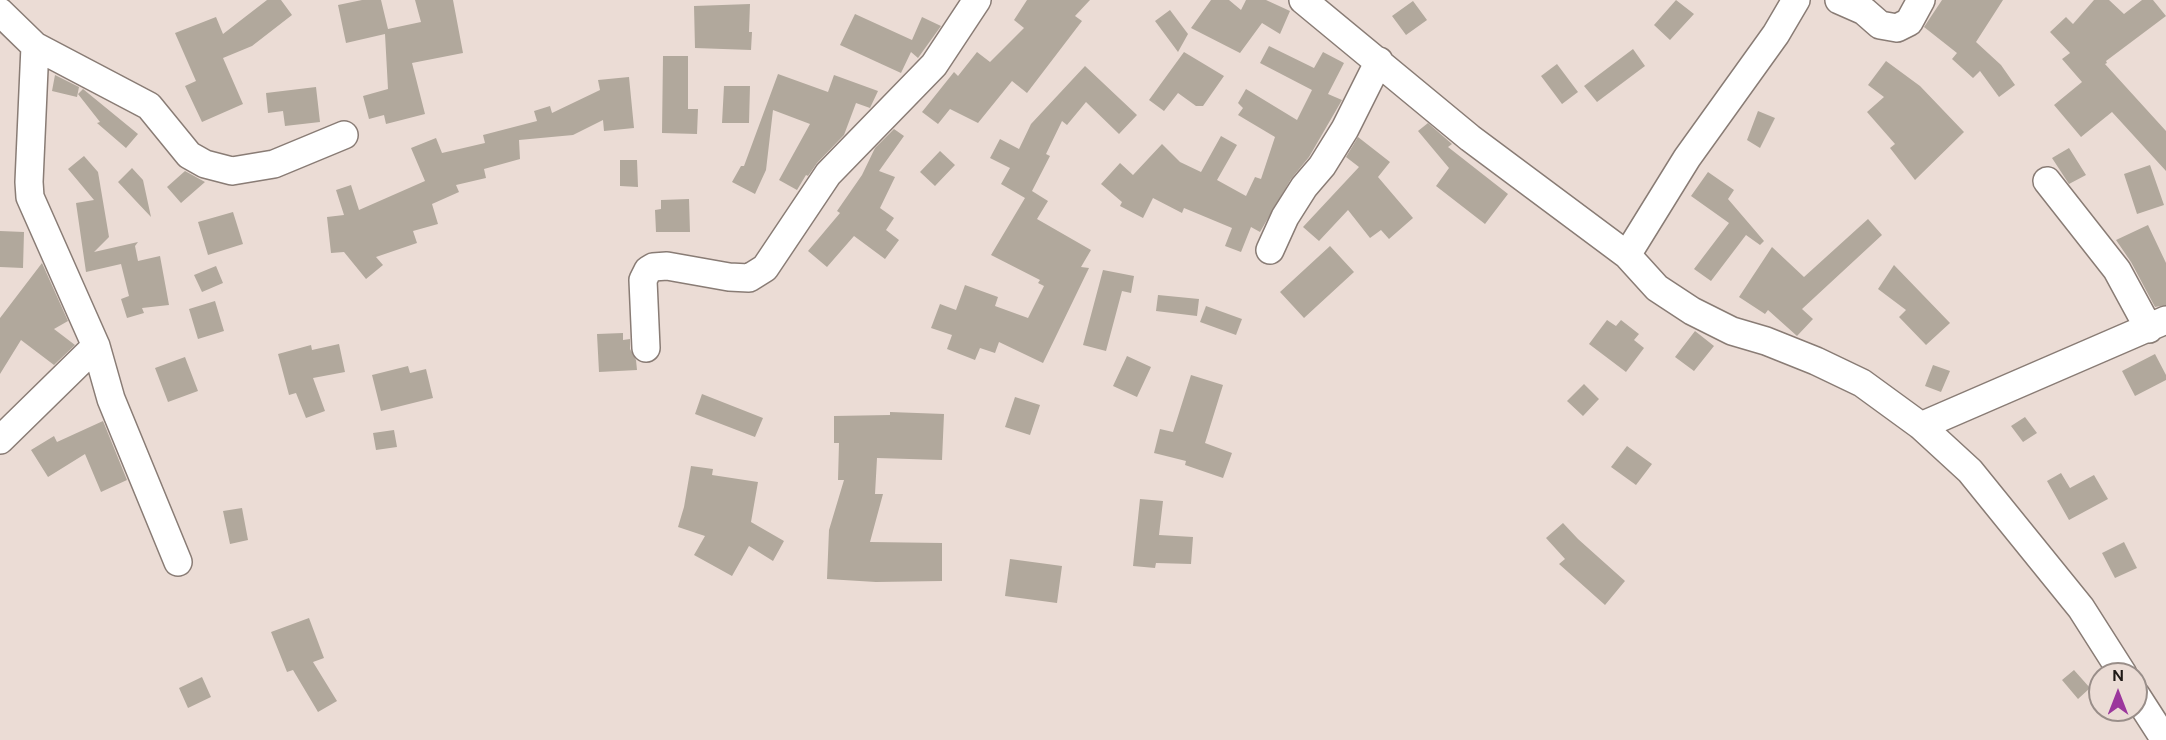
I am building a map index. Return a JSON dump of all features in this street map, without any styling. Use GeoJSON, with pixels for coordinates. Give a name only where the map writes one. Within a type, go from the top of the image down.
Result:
{"type":"FeatureCollection","features":[{"type":"Feature","properties":{"kind":"street"},"geometry":{"type":"LineString","coordinates":[[646,348],[643,280],[648,270],[653,267],[667,266],[729,277],[749,278],[765,268],[828,174],[934,65],[978,0]]}},
{"type":"Feature","properties":{"kind":"street"},"geometry":{"type":"LineString","coordinates":[[1303,0],[1470,138],[1627,255],[1657,288],[1692,311],[1732,331],[1766,341],[1862,383],[1921,426],[1977,480],[2081,608],[2115,662]]}},
{"type":"Feature","properties":{"kind":"street"},"geometry":{"type":"LineString","coordinates":[[1627,255],[1687,158],[1776,34],[1796,0]]}},
{"type":"Feature","properties":{"kind":"street"},"geometry":{"type":"LineString","coordinates":[[1839,0],[1864,11],[1880,25],[1897,28],[1909,22],[1921,0]]}},
{"type":"Feature","properties":{"kind":"street"},"geometry":{"type":"LineString","coordinates":[[0,12],[35,46],[149,106],[189,155],[205,164],[232,171],[274,164],[344,135]]}},
{"type":"Feature","properties":{"kind":"street"},"geometry":{"type":"LineString","coordinates":[[35,46],[30,197],[96,346],[111,399],[178,562]]}},
{"type":"Feature","properties":{"kind":"street"},"geometry":{"type":"LineString","coordinates":[[1270,250],[1304,187],[1322,166],[1346,129],[1379,61]]}},
{"type":"Feature","properties":{"kind":"street"},"geometry":{"type":"LineString","coordinates":[[1921,426],[2157,325],[2047,181]]}},
{"type":"Feature","properties":{"kind":"street"},"geometry":{"type":"LineString","coordinates":[[0,440],[96,346]]}},
{"type":"Feature","properties":{"kind":"street"},"geometry":{"type":"LineString","coordinates":[[2148,713],[2166,740]]}},
{"type":"Feature","properties":{"kind":"building"},"geometry":{"type":"Polygon","coordinates":[[[267,0],[281,0],[292,15],[252,46],[223,58],[243,104],[202,122],[185,86],[196,81],[175,33],[216,17],[223,34],[267,0]]]}},
{"type":"Feature","properties":{"kind":"building"},"geometry":{"type":"Polygon","coordinates":[[[362,0],[381,0],[388,29],[421,22],[415,0],[453,0],[463,53],[412,63],[425,114],[386,124],[384,115],[369,119],[363,96],[388,89],[385,34],[346,43],[338,5],[362,0]]]}},
{"type":"Feature","properties":{"kind":"building"},"geometry":{"type":"Polygon","coordinates":[[[1027,0],[1090,0],[1075,16],[1082,21],[1027,93],[1012,81],[978,123],[950,109],[938,124],[922,112],[954,72],[958,76],[977,52],[990,62],[1024,28],[1014,20],[1027,0]]]}},
{"type":"Feature","properties":{"kind":"building"},"geometry":{"type":"Polygon","coordinates":[[[1211,0],[1229,0],[1241,10],[1246,0],[1266,0],[1290,11],[1280,34],[1262,23],[1240,53],[1191,28],[1211,0]]]}},
{"type":"Feature","properties":{"kind":"building"},"geometry":{"type":"Polygon","coordinates":[[[1676,0],[1694,14],[1670,40],[1654,25],[1676,0]]]}},
{"type":"Feature","properties":{"kind":"building"},"geometry":{"type":"Polygon","coordinates":[[[1942,0],[2003,0],[1976,42],[2001,65],[2015,85],[1999,97],[1980,71],[1973,78],[1952,59],[1957,53],[1924,27],[1942,0]]]}},
{"type":"Feature","properties":{"kind":"building"},"geometry":{"type":"Polygon","coordinates":[[[2094,0],[2109,0],[2124,14],[2142,0],[2153,0],[2166,16],[2105,64],[2166,131],[2166,171],[2112,112],[2081,137],[2054,105],[2082,82],[2062,59],[2070,53],[2050,32],[2066,17],[2073,24],[2094,0]]]}},
{"type":"Feature","properties":{"kind":"building"},"geometry":{"type":"Polygon","coordinates":[[[1413,1],[1427,20],[1406,35],[1392,16],[1413,1]]]}},
{"type":"Feature","properties":{"kind":"building"},"geometry":{"type":"Polygon","coordinates":[[[750,4],[751,50],[695,48],[694,6],[750,4]]]}},
{"type":"Feature","properties":{"kind":"building"},"geometry":{"type":"Polygon","coordinates":[[[1170,10],[1188,34],[1178,52],[1155,21],[1170,10]]]}},
{"type":"Feature","properties":{"kind":"building"},"geometry":{"type":"Polygon","coordinates":[[[855,14],[912,40],[922,17],[941,26],[918,58],[911,52],[901,73],[840,45],[855,14]]]}},
{"type":"Feature","properties":{"kind":"building"},"geometry":{"type":"Polygon","coordinates":[[[1269,46],[1314,68],[1323,52],[1344,63],[1328,94],[1342,100],[1309,157],[1291,179],[1260,232],[1251,227],[1241,252],[1225,246],[1232,228],[1184,208],[1182,213],[1153,198],[1143,218],[1120,206],[1122,202],[1101,184],[1120,163],[1133,175],[1162,144],[1180,162],[1201,172],[1221,136],[1237,145],[1217,180],[1246,196],[1255,177],[1261,179],[1275,137],[1238,115],[1243,108],[1238,103],[1246,89],[1297,120],[1312,90],[1260,63],[1269,46]]]}},
{"type":"Feature","properties":{"kind":"building"},"geometry":{"type":"Polygon","coordinates":[[[1633,49],[1645,66],[1597,102],[1584,86],[1633,49]]]}},
{"type":"Feature","properties":{"kind":"building"},"geometry":{"type":"Polygon","coordinates":[[[1184,52],[1224,76],[1203,106],[1196,106],[1178,93],[1164,111],[1149,100],[1184,52]]]}},
{"type":"Feature","properties":{"kind":"building"},"geometry":{"type":"Polygon","coordinates":[[[663,56],[688,56],[688,109],[698,109],[697,134],[662,133],[663,56]]]}},
{"type":"Feature","properties":{"kind":"building"},"geometry":{"type":"Polygon","coordinates":[[[1886,61],[1920,86],[1964,132],[1915,180],[1890,148],[1895,144],[1867,112],[1884,97],[1868,85],[1886,61]]]}},
{"type":"Feature","properties":{"kind":"building"},"geometry":{"type":"Polygon","coordinates":[[[1557,64],[1578,92],[1562,104],[1541,76],[1557,64]]]}},
{"type":"Feature","properties":{"kind":"building"},"geometry":{"type":"Polygon","coordinates":[[[1085,66],[1137,115],[1119,134],[1086,102],[1067,125],[1062,121],[1046,154],[1050,156],[1032,191],[1048,201],[1037,219],[1091,250],[1081,267],[1089,268],[1043,363],[999,342],[995,353],[980,348],[975,360],[947,349],[952,335],[931,328],[940,304],[956,310],[965,285],[998,297],[995,306],[1028,318],[1044,286],[1038,283],[1040,280],[991,255],[1025,198],[1001,184],[1010,168],[990,158],[1000,139],[1019,149],[1031,124],[1085,66]]]}},
{"type":"Feature","properties":{"kind":"building"},"geometry":{"type":"Polygon","coordinates":[[[778,74],[828,92],[834,75],[878,91],[870,108],[856,103],[844,135],[817,163],[808,176],[806,175],[797,190],[779,180],[810,124],[773,110],[766,170],[755,194],[732,182],[741,166],[744,166],[778,74]]]}},
{"type":"Feature","properties":{"kind":"building"},"geometry":{"type":"Polygon","coordinates":[[[55,75],[79,87],[77,97],[52,91],[55,75]]]}},
{"type":"Feature","properties":{"kind":"building"},"geometry":{"type":"Polygon","coordinates":[[[629,77],[634,128],[604,131],[603,120],[573,135],[519,140],[520,159],[484,169],[486,178],[456,185],[459,192],[432,204],[438,224],[413,231],[417,243],[376,257],[383,265],[366,279],[344,252],[331,253],[327,217],[344,215],[336,190],[351,185],[359,210],[425,181],[411,148],[436,138],[442,153],[485,143],[483,135],[537,121],[534,111],[550,106],[552,113],[600,90],[598,80],[629,77]]]}},
{"type":"Feature","properties":{"kind":"building"},"geometry":{"type":"Polygon","coordinates":[[[724,86],[750,86],[749,123],[722,123],[724,86]]]}},
{"type":"Feature","properties":{"kind":"building"},"geometry":{"type":"Polygon","coordinates":[[[316,87],[320,122],[285,126],[283,111],[268,113],[266,93],[316,87]]]}},
{"type":"Feature","properties":{"kind":"building"},"geometry":{"type":"Polygon","coordinates":[[[83,89],[138,134],[126,148],[97,123],[100,122],[78,94],[83,89]]]}},
{"type":"Feature","properties":{"kind":"building"},"geometry":{"type":"Polygon","coordinates":[[[1758,111],[1775,118],[1760,148],[1747,140],[1758,111]]]}},
{"type":"Feature","properties":{"kind":"building"},"geometry":{"type":"Polygon","coordinates":[[[1428,123],[1452,144],[1448,147],[1508,194],[1485,224],[1436,186],[1449,168],[1418,131],[1428,123]]]}},
{"type":"Feature","properties":{"kind":"building"},"geometry":{"type":"Polygon","coordinates":[[[894,129],[904,136],[879,171],[895,177],[880,208],[894,218],[886,230],[899,240],[885,259],[854,236],[827,267],[808,251],[840,213],[837,211],[862,175],[875,148],[894,129]]]}},
{"type":"Feature","properties":{"kind":"building"},"geometry":{"type":"Polygon","coordinates":[[[1358,137],[1390,162],[1378,177],[1413,218],[1389,239],[1381,230],[1370,238],[1348,210],[1319,241],[1303,227],[1359,167],[1346,157],[1358,137]]]}},
{"type":"Feature","properties":{"kind":"building"},"geometry":{"type":"Polygon","coordinates":[[[2069,148],[2086,175],[2069,184],[2052,158],[2069,148]]]}},
{"type":"Feature","properties":{"kind":"building"},"geometry":{"type":"Polygon","coordinates":[[[940,151],[955,165],[935,186],[920,172],[940,151]]]}},
{"type":"Feature","properties":{"kind":"building"},"geometry":{"type":"Polygon","coordinates":[[[84,156],[98,172],[109,237],[94,252],[138,242],[135,246],[138,261],[160,256],[169,305],[142,308],[144,313],[127,318],[121,299],[129,296],[121,264],[86,272],[76,203],[94,200],[68,169],[84,156]]]}},
{"type":"Feature","properties":{"kind":"building"},"geometry":{"type":"Polygon","coordinates":[[[620,160],[637,160],[638,187],[620,186],[620,160]]]}},
{"type":"Feature","properties":{"kind":"building"},"geometry":{"type":"Polygon","coordinates":[[[2150,165],[2164,205],[2137,214],[2124,174],[2150,165]]]}},
{"type":"Feature","properties":{"kind":"building"},"geometry":{"type":"Polygon","coordinates":[[[132,168],[143,180],[151,217],[118,182],[132,168]]]}},
{"type":"Feature","properties":{"kind":"building"},"geometry":{"type":"Polygon","coordinates":[[[185,171],[205,182],[181,203],[167,187],[185,171]]]}},
{"type":"Feature","properties":{"kind":"building"},"geometry":{"type":"Polygon","coordinates":[[[1708,172],[1734,190],[1728,199],[1764,241],[1760,245],[1746,235],[1711,281],[1694,269],[1729,223],[1691,196],[1708,172]]]}},
{"type":"Feature","properties":{"kind":"building"},"geometry":{"type":"Polygon","coordinates":[[[689,199],[690,232],[656,232],[655,210],[661,209],[661,200],[689,199]]]}},
{"type":"Feature","properties":{"kind":"building"},"geometry":{"type":"Polygon","coordinates":[[[233,212],[243,244],[208,255],[198,222],[233,212]]]}},
{"type":"Feature","properties":{"kind":"building"},"geometry":{"type":"Polygon","coordinates":[[[1868,219],[1882,235],[1802,309],[1813,319],[1797,336],[1768,310],[1765,314],[1739,297],[1772,247],[1804,277],[1868,219]]]}},
{"type":"Feature","properties":{"kind":"building"},"geometry":{"type":"Polygon","coordinates":[[[2148,225],[2166,263],[2166,305],[2155,307],[2131,262],[2116,240],[2148,225]]]}},
{"type":"Feature","properties":{"kind":"building"},"geometry":{"type":"Polygon","coordinates":[[[0,231],[24,232],[23,268],[0,267],[0,231]]]}},
{"type":"Feature","properties":{"kind":"building"},"geometry":{"type":"Polygon","coordinates":[[[1330,246],[1354,272],[1304,318],[1280,292],[1330,246]]]}},
{"type":"Feature","properties":{"kind":"building"},"geometry":{"type":"Polygon","coordinates":[[[42,263],[68,321],[54,329],[75,345],[54,365],[21,340],[0,374],[0,318],[42,263]]]}},
{"type":"Feature","properties":{"kind":"building"},"geometry":{"type":"Polygon","coordinates":[[[1894,265],[1950,323],[1926,345],[1899,317],[1906,310],[1878,289],[1894,265]]]}},
{"type":"Feature","properties":{"kind":"building"},"geometry":{"type":"Polygon","coordinates":[[[216,266],[223,283],[202,292],[194,275],[216,266]]]}},
{"type":"Feature","properties":{"kind":"building"},"geometry":{"type":"Polygon","coordinates":[[[1103,270],[1134,276],[1131,293],[1122,291],[1106,351],[1083,345],[1103,270]]]}},
{"type":"Feature","properties":{"kind":"building"},"geometry":{"type":"Polygon","coordinates":[[[1158,295],[1199,299],[1197,316],[1156,311],[1158,295]]]}},
{"type":"Feature","properties":{"kind":"building"},"geometry":{"type":"Polygon","coordinates":[[[215,301],[224,331],[198,339],[189,309],[215,301]]]}},
{"type":"Feature","properties":{"kind":"building"},"geometry":{"type":"Polygon","coordinates":[[[1206,306],[1242,319],[1236,335],[1200,322],[1206,306]]]}},
{"type":"Feature","properties":{"kind":"building"},"geometry":{"type":"Polygon","coordinates":[[[1607,320],[1616,326],[1621,320],[1639,334],[1634,340],[1644,348],[1626,372],[1589,344],[1607,320]]]}},
{"type":"Feature","properties":{"kind":"building"},"geometry":{"type":"Polygon","coordinates":[[[1695,331],[1714,346],[1694,371],[1675,357],[1695,331]]]}},
{"type":"Feature","properties":{"kind":"building"},"geometry":{"type":"Polygon","coordinates":[[[623,333],[623,340],[630,339],[630,349],[636,360],[637,370],[599,372],[597,334],[623,333]]]}},
{"type":"Feature","properties":{"kind":"building"},"geometry":{"type":"Polygon","coordinates":[[[339,344],[345,372],[313,378],[325,411],[306,418],[296,393],[289,395],[278,354],[311,345],[312,350],[339,344]]]}},
{"type":"Feature","properties":{"kind":"building"},"geometry":{"type":"Polygon","coordinates":[[[2155,354],[2166,375],[2166,380],[2135,396],[2122,371],[2155,354]]]}},
{"type":"Feature","properties":{"kind":"building"},"geometry":{"type":"Polygon","coordinates":[[[1127,356],[1151,367],[1137,397],[1113,386],[1127,356]]]}},
{"type":"Feature","properties":{"kind":"building"},"geometry":{"type":"Polygon","coordinates":[[[185,357],[198,391],[168,402],[155,368],[185,357]]]}},
{"type":"Feature","properties":{"kind":"building"},"geometry":{"type":"Polygon","coordinates":[[[1933,365],[1950,371],[1941,392],[1925,386],[1933,365]]]}},
{"type":"Feature","properties":{"kind":"building"},"geometry":{"type":"Polygon","coordinates":[[[408,366],[410,373],[426,369],[433,398],[381,411],[372,375],[408,366]]]}},
{"type":"Feature","properties":{"kind":"building"},"geometry":{"type":"Polygon","coordinates":[[[1191,375],[1223,385],[1205,443],[1232,453],[1223,478],[1185,465],[1186,461],[1154,453],[1160,429],[1173,432],[1191,375]]]}},
{"type":"Feature","properties":{"kind":"building"},"geometry":{"type":"Polygon","coordinates":[[[1584,384],[1599,399],[1583,416],[1567,401],[1584,384]]]}},
{"type":"Feature","properties":{"kind":"building"},"geometry":{"type":"Polygon","coordinates":[[[702,394],[763,418],[755,437],[695,414],[702,394]]]}},
{"type":"Feature","properties":{"kind":"building"},"geometry":{"type":"Polygon","coordinates":[[[1015,397],[1040,405],[1030,435],[1005,427],[1015,397]]]}},
{"type":"Feature","properties":{"kind":"building"},"geometry":{"type":"Polygon","coordinates":[[[890,412],[944,414],[942,460],[877,458],[875,494],[883,494],[870,542],[942,543],[942,581],[876,582],[827,579],[829,530],[844,480],[838,480],[839,443],[834,443],[834,416],[890,415],[890,412]]]}},
{"type":"Feature","properties":{"kind":"building"},"geometry":{"type":"Polygon","coordinates":[[[2025,417],[2037,433],[2023,442],[2011,426],[2025,417]]]}},
{"type":"Feature","properties":{"kind":"building"},"geometry":{"type":"Polygon","coordinates":[[[103,421],[127,480],[101,492],[85,454],[48,477],[31,450],[54,436],[57,442],[103,421]]]}},
{"type":"Feature","properties":{"kind":"building"},"geometry":{"type":"Polygon","coordinates":[[[394,430],[397,447],[376,450],[373,433],[394,430]]]}},
{"type":"Feature","properties":{"kind":"building"},"geometry":{"type":"Polygon","coordinates":[[[1627,446],[1652,464],[1636,485],[1611,467],[1627,446]]]}},
{"type":"Feature","properties":{"kind":"building"},"geometry":{"type":"Polygon","coordinates":[[[691,466],[713,469],[712,475],[758,482],[751,522],[784,541],[773,561],[749,546],[732,576],[694,555],[705,536],[678,527],[691,466]]]}},
{"type":"Feature","properties":{"kind":"building"},"geometry":{"type":"Polygon","coordinates":[[[2061,473],[2070,488],[2094,475],[2108,499],[2069,520],[2047,481],[2061,473]]]}},
{"type":"Feature","properties":{"kind":"building"},"geometry":{"type":"Polygon","coordinates":[[[1140,499],[1163,501],[1159,535],[1193,537],[1191,564],[1156,563],[1155,568],[1133,566],[1140,499]]]}},
{"type":"Feature","properties":{"kind":"building"},"geometry":{"type":"Polygon","coordinates":[[[242,508],[248,540],[230,544],[223,511],[242,508]]]}},
{"type":"Feature","properties":{"kind":"building"},"geometry":{"type":"Polygon","coordinates":[[[1563,523],[1625,581],[1605,605],[1559,564],[1565,559],[1546,538],[1563,523]]]}},
{"type":"Feature","properties":{"kind":"building"},"geometry":{"type":"Polygon","coordinates":[[[2124,542],[2137,568],[2115,578],[2102,553],[2124,542]]]}},
{"type":"Feature","properties":{"kind":"building"},"geometry":{"type":"Polygon","coordinates":[[[1010,559],[1062,566],[1057,603],[1005,596],[1010,559]]]}},
{"type":"Feature","properties":{"kind":"building"},"geometry":{"type":"Polygon","coordinates":[[[309,618],[324,658],[313,662],[337,701],[318,712],[293,670],[287,672],[271,632],[309,618]]]}},
{"type":"Feature","properties":{"kind":"building"},"geometry":{"type":"Polygon","coordinates":[[[2074,670],[2088,686],[2088,690],[2078,699],[2062,680],[2074,670]]]}},
{"type":"Feature","properties":{"kind":"building"},"geometry":{"type":"Polygon","coordinates":[[[202,677],[211,697],[188,708],[179,688],[202,677]]]}}]}
